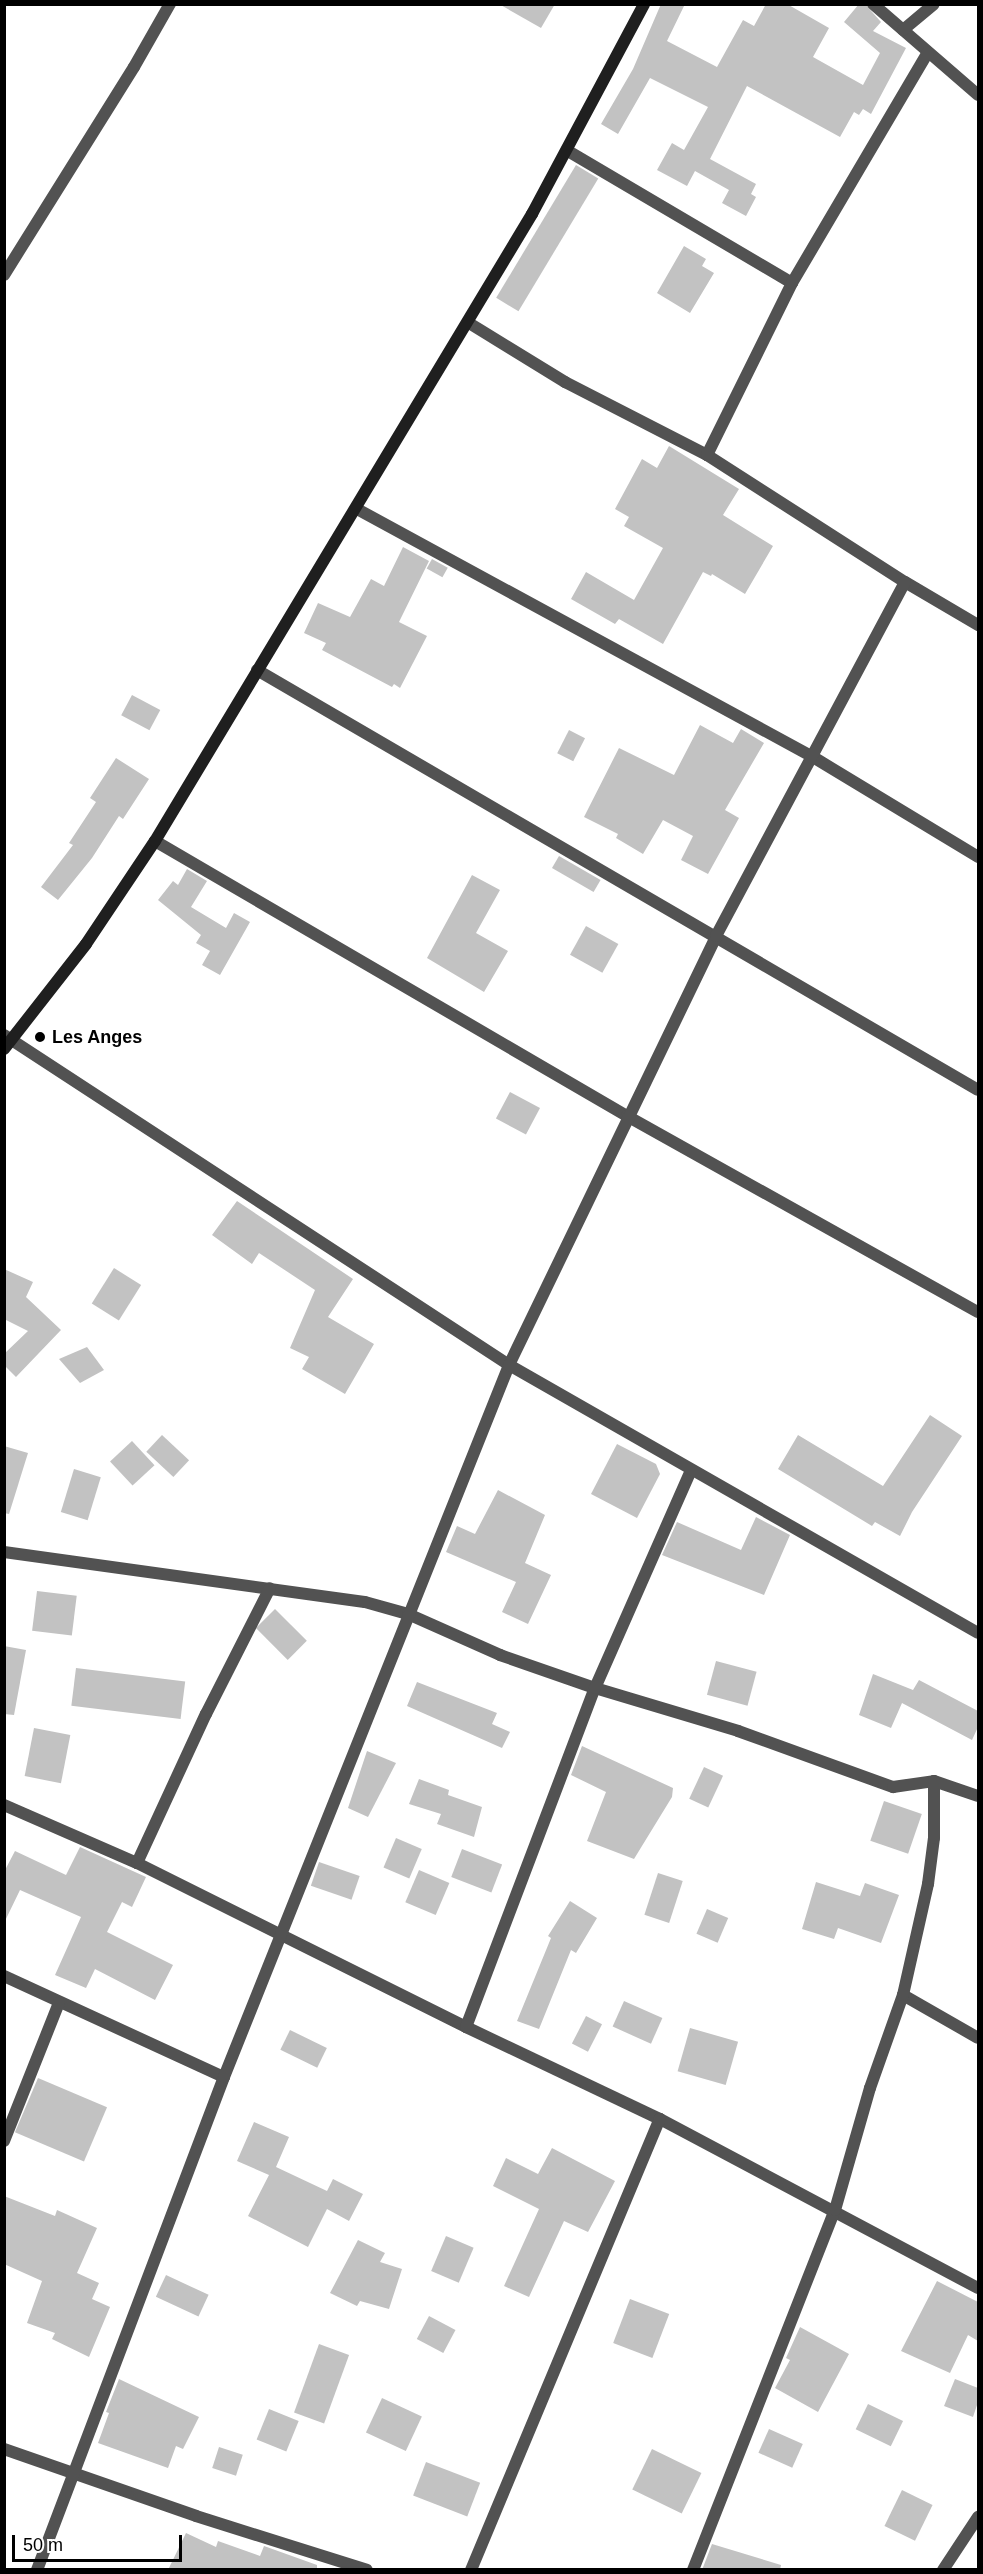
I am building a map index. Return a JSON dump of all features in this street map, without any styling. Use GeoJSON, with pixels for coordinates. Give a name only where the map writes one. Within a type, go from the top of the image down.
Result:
{"type":"FeatureCollection","features":[{"type":"Feature","properties":{"kind":"street"},"geometry":{"type":"LineString","coordinates":[[4,275],[134,67],[170,4]]}},
{"type":"Feature","properties":{"kind":"street"},"geometry":{"type":"LineString","coordinates":[[644,4],[568,151],[469,323],[155,841],[87,944],[7,1041],[509,1365],[978,1633]]}},
{"type":"Feature","properties":{"kind":"street"},"geometry":{"type":"LineString","coordinates":[[873,4],[978,95]]}},
{"type":"Feature","properties":{"kind":"street"},"geometry":{"type":"LineString","coordinates":[[903,30],[934,4]]}},
{"type":"Feature","properties":{"kind":"street"},"geometry":{"type":"LineString","coordinates":[[707,454],[792,283],[928,52]]}},
{"type":"Feature","properties":{"kind":"street"},"geometry":{"type":"LineString","coordinates":[[568,151],[792,283]]}},
{"type":"Feature","properties":{"kind":"street"},"geometry":{"type":"LineString","coordinates":[[469,323],[565,382],[707,454],[905,582],[978,625]]}},
{"type":"Feature","properties":{"kind":"street"},"geometry":{"type":"LineString","coordinates":[[357,509],[813,757],[978,857]]}},
{"type":"Feature","properties":{"kind":"street"},"geometry":{"type":"LineString","coordinates":[[37,2570],[224,2077],[509,1365],[627,1116],[716,936],[905,582]]}},
{"type":"Feature","properties":{"kind":"street"},"geometry":{"type":"LineString","coordinates":[[257,670],[978,1090]]}},
{"type":"Feature","properties":{"kind":"street"},"geometry":{"type":"LineString","coordinates":[[155,841],[627,1116],[978,1312]]}},
{"type":"Feature","properties":{"kind":"street"},"geometry":{"type":"LineString","coordinates":[[466,2027],[595,1688],[691,1470]]}},
{"type":"Feature","properties":{"kind":"street"},"geometry":{"type":"LineString","coordinates":[[4,1552],[365,1602],[408,1614],[500,1655],[595,1688],[738,1731],[893,1787],[934,1781],[978,1796]]}},
{"type":"Feature","properties":{"kind":"street"},"geometry":{"type":"LineString","coordinates":[[137,1863],[206,1714],[270,1588]]}},
{"type":"Feature","properties":{"kind":"street"},"geometry":{"type":"LineString","coordinates":[[693,2570],[836,2210],[870,2088],[903,1995],[928,1884],[934,1838],[934,1781]]}},
{"type":"Feature","properties":{"kind":"street"},"geometry":{"type":"LineString","coordinates":[[4,1805],[137,1863],[466,2027],[660,2120],[836,2210],[978,2288]]}},
{"type":"Feature","properties":{"kind":"street"},"geometry":{"type":"LineString","coordinates":[[4,1976],[224,2077]]}},
{"type":"Feature","properties":{"kind":"street"},"geometry":{"type":"LineString","coordinates":[[903,1995],[978,2038]]}},
{"type":"Feature","properties":{"kind":"street"},"geometry":{"type":"LineString","coordinates":[[4,2141],[59,2002]]}},
{"type":"Feature","properties":{"kind":"street"},"geometry":{"type":"LineString","coordinates":[[471,2570],[660,2120]]}},
{"type":"Feature","properties":{"kind":"street"},"geometry":{"type":"LineString","coordinates":[[4,2449],[196,2516],[367,2570]]}},
{"type":"Feature","properties":{"kind":"street"},"geometry":{"type":"LineString","coordinates":[[943,2570],[978,2517]]}},
{"type":"Feature","properties":{"kind":"building"},"geometry":{"type":"Polygon","coordinates":[[[499,4],[555,4],[541,28],[499,4]]]}},
{"type":"Feature","properties":{"kind":"building"},"geometry":{"type":"Polygon","coordinates":[[[661,4],[685,4],[667,41],[717,67],[743,20],[754,26],[766,4],[787,4],[829,28],[813,57],[863,85],[880,53],[844,22],[859,4],[865,4],[881,22],[873,31],[906,48],[871,114],[863,109],[859,115],[854,112],[840,137],[747,86],[710,159],[756,184],[751,194],[756,197],[746,216],[722,203],[729,190],[695,171],[687,186],[657,170],[672,143],[684,150],[708,107],[650,78],[618,134],[601,124],[633,69],[661,4]]]}},
{"type":"Feature","properties":{"kind":"building"},"geometry":{"type":"Polygon","coordinates":[[[576,165],[598,178],[518,311],[496,298],[576,165]]]}},
{"type":"Feature","properties":{"kind":"building"},"geometry":{"type":"Polygon","coordinates":[[[684,246],[706,259],[702,266],[714,273],[690,313],[657,293],[684,246]]]}},
{"type":"Feature","properties":{"kind":"building"},"geometry":{"type":"Polygon","coordinates":[[[669,446],[739,489],[723,515],[773,546],[745,594],[712,574],[711,576],[703,572],[663,644],[619,619],[615,624],[571,599],[586,572],[634,600],[663,548],[624,526],[629,517],[615,509],[642,459],[657,468],[669,446]]]}},
{"type":"Feature","properties":{"kind":"building"},"geometry":{"type":"Polygon","coordinates":[[[403,547],[429,561],[399,622],[427,636],[400,688],[394,684],[392,687],[322,650],[326,643],[304,633],[318,603],[350,617],[371,579],[384,586],[403,547]]]}},
{"type":"Feature","properties":{"kind":"building"},"geometry":{"type":"Polygon","coordinates":[[[432,559],[448,568],[442,577],[427,569],[432,559]]]}},
{"type":"Feature","properties":{"kind":"building"},"geometry":{"type":"Polygon","coordinates":[[[132,695],[160,710],[149,730],[121,715],[132,695]]]}},
{"type":"Feature","properties":{"kind":"building"},"geometry":{"type":"Polygon","coordinates":[[[700,725],[733,743],[741,729],[764,743],[725,810],[739,818],[708,874],[681,860],[693,836],[663,820],[643,854],[616,838],[618,834],[584,817],[619,748],[674,775],[700,725]]]}},
{"type":"Feature","properties":{"kind":"building"},"geometry":{"type":"Polygon","coordinates":[[[569,730],[585,738],[573,761],[557,753],[569,730]]]}},
{"type":"Feature","properties":{"kind":"building"},"geometry":{"type":"Polygon","coordinates":[[[116,758],[149,779],[123,819],[119,816],[92,858],[58,900],[41,887],[73,845],[69,843],[96,802],[90,798],[116,758]]]}},
{"type":"Feature","properties":{"kind":"building"},"geometry":{"type":"Polygon","coordinates":[[[559,856],[601,880],[594,892],[552,868],[559,856]]]}},
{"type":"Feature","properties":{"kind":"building"},"geometry":{"type":"Polygon","coordinates":[[[187,869],[207,881],[191,907],[226,928],[234,913],[250,922],[220,975],[202,965],[210,951],[196,943],[201,935],[158,900],[173,881],[178,885],[187,869]]]}},
{"type":"Feature","properties":{"kind":"building"},"geometry":{"type":"Polygon","coordinates":[[[472,875],[500,890],[476,933],[508,951],[484,992],[427,958],[472,875]]]}},
{"type":"Feature","properties":{"kind":"building"},"geometry":{"type":"Polygon","coordinates":[[[586,926],[618,944],[602,973],[570,955],[586,926]]]}},
{"type":"Feature","properties":{"kind":"building"},"geometry":{"type":"Polygon","coordinates":[[[510,1092],[540,1108],[526,1134],[496,1118],[510,1092]]]}},
{"type":"Feature","properties":{"kind":"building"},"geometry":{"type":"Polygon","coordinates":[[[237,1201],[353,1279],[328,1317],[374,1344],[345,1394],[302,1369],[309,1357],[290,1348],[315,1290],[259,1253],[252,1264],[212,1235],[237,1201]]]}},
{"type":"Feature","properties":{"kind":"building"},"geometry":{"type":"Polygon","coordinates":[[[114,1268],[141,1285],[119,1321],[92,1304],[114,1268]]]}},
{"type":"Feature","properties":{"kind":"building"},"geometry":{"type":"Polygon","coordinates":[[[4,1269],[33,1282],[26,1297],[61,1330],[16,1377],[4,1365],[4,1354],[28,1331],[4,1319],[4,1269]]]}},
{"type":"Feature","properties":{"kind":"building"},"geometry":{"type":"Polygon","coordinates":[[[87,1347],[104,1370],[80,1383],[59,1359],[87,1347]]]}},
{"type":"Feature","properties":{"kind":"building"},"geometry":{"type":"Polygon","coordinates":[[[930,1415],[962,1436],[912,1512],[900,1536],[875,1522],[872,1526],[778,1469],[798,1435],[883,1486],[930,1415]]]}},
{"type":"Feature","properties":{"kind":"building"},"geometry":{"type":"Polygon","coordinates":[[[162,1435],[189,1460],[173,1477],[146,1452],[162,1435]]]}},
{"type":"Feature","properties":{"kind":"building"},"geometry":{"type":"Polygon","coordinates":[[[132,1441],[155,1465],[133,1486],[110,1461],[132,1441]]]}},
{"type":"Feature","properties":{"kind":"building"},"geometry":{"type":"Polygon","coordinates":[[[617,1444],[656,1464],[660,1474],[637,1518],[591,1494],[617,1444]]]}},
{"type":"Feature","properties":{"kind":"building"},"geometry":{"type":"Polygon","coordinates":[[[4,1446],[28,1453],[9,1514],[4,1513],[4,1446]]]}},
{"type":"Feature","properties":{"kind":"building"},"geometry":{"type":"Polygon","coordinates":[[[74,1469],[101,1477],[88,1520],[61,1512],[74,1469]]]}},
{"type":"Feature","properties":{"kind":"building"},"geometry":{"type":"Polygon","coordinates":[[[498,1490],[545,1515],[525,1563],[551,1575],[528,1624],[502,1612],[516,1582],[446,1552],[457,1526],[475,1534],[498,1490]]]}},
{"type":"Feature","properties":{"kind":"building"},"geometry":{"type":"Polygon","coordinates":[[[756,1517],[790,1535],[764,1595],[662,1555],[677,1522],[741,1550],[756,1517]]]}},
{"type":"Feature","properties":{"kind":"building"},"geometry":{"type":"Polygon","coordinates":[[[37,1591],[77,1596],[72,1636],[32,1631],[37,1591]]]}},
{"type":"Feature","properties":{"kind":"building"},"geometry":{"type":"Polygon","coordinates":[[[275,1609],[307,1641],[288,1660],[256,1628],[275,1609]]]}},
{"type":"Feature","properties":{"kind":"building"},"geometry":{"type":"Polygon","coordinates":[[[4,1646],[26,1650],[14,1715],[4,1714],[4,1646]]]}},
{"type":"Feature","properties":{"kind":"building"},"geometry":{"type":"Polygon","coordinates":[[[716,1661],[757,1672],[748,1706],[707,1695],[716,1661]]]}},
{"type":"Feature","properties":{"kind":"building"},"geometry":{"type":"Polygon","coordinates":[[[76,1668],[185,1681],[181,1719],[71,1706],[76,1668]]]}},
{"type":"Feature","properties":{"kind":"building"},"geometry":{"type":"Polygon","coordinates":[[[873,1674],[913,1690],[919,1680],[978,1711],[978,1727],[972,1740],[902,1703],[891,1728],[859,1715],[873,1674]]]}},
{"type":"Feature","properties":{"kind":"building"},"geometry":{"type":"Polygon","coordinates":[[[417,1682],[497,1713],[492,1724],[510,1732],[502,1748],[407,1706],[417,1682]]]}},
{"type":"Feature","properties":{"kind":"building"},"geometry":{"type":"Polygon","coordinates":[[[34,1728],[70,1735],[61,1783],[25,1776],[34,1728]]]}},
{"type":"Feature","properties":{"kind":"building"},"geometry":{"type":"Polygon","coordinates":[[[582,1746],[673,1788],[672,1797],[634,1859],[587,1841],[606,1792],[571,1775],[582,1746]]]}},
{"type":"Feature","properties":{"kind":"building"},"geometry":{"type":"Polygon","coordinates":[[[367,1751],[396,1763],[368,1817],[348,1808],[367,1751]]]}},
{"type":"Feature","properties":{"kind":"building"},"geometry":{"type":"Polygon","coordinates":[[[704,1767],[723,1776],[708,1808],[689,1799],[704,1767]]]}},
{"type":"Feature","properties":{"kind":"building"},"geometry":{"type":"Polygon","coordinates":[[[419,1779],[449,1790],[448,1795],[482,1807],[474,1837],[437,1824],[441,1814],[409,1804],[419,1779]]]}},
{"type":"Feature","properties":{"kind":"building"},"geometry":{"type":"Polygon","coordinates":[[[884,1801],[922,1814],[908,1854],[870,1841],[884,1801]]]}},
{"type":"Feature","properties":{"kind":"building"},"geometry":{"type":"Polygon","coordinates":[[[396,1838],[422,1849],[409,1878],[383,1867],[396,1838]]]}},
{"type":"Feature","properties":{"kind":"building"},"geometry":{"type":"Polygon","coordinates":[[[80,1847],[146,1877],[132,1907],[122,1902],[107,1932],[173,1965],[155,2000],[95,1969],[86,1988],[55,1975],[81,1917],[20,1890],[4,1923],[4,1872],[15,1851],[66,1875],[80,1847]]]}},
{"type":"Feature","properties":{"kind":"building"},"geometry":{"type":"Polygon","coordinates":[[[462,1849],[502,1864],[491,1892],[451,1877],[462,1849]]]}},
{"type":"Feature","properties":{"kind":"building"},"geometry":{"type":"Polygon","coordinates":[[[319,1862],[360,1876],[352,1900],[311,1886],[319,1862]]]}},
{"type":"Feature","properties":{"kind":"building"},"geometry":{"type":"Polygon","coordinates":[[[419,1870],[449,1883],[436,1915],[405,1902],[419,1870]]]}},
{"type":"Feature","properties":{"kind":"building"},"geometry":{"type":"Polygon","coordinates":[[[658,1873],[683,1881],[669,1923],[644,1915],[658,1873]]]}},
{"type":"Feature","properties":{"kind":"building"},"geometry":{"type":"Polygon","coordinates":[[[816,1882],[860,1896],[865,1883],[899,1895],[881,1943],[838,1928],[834,1939],[802,1929],[816,1882]]]}},
{"type":"Feature","properties":{"kind":"building"},"geometry":{"type":"Polygon","coordinates":[[[570,1901],[597,1918],[576,1953],[571,1950],[539,2029],[517,2021],[551,1938],[548,1936],[570,1901]]]}},
{"type":"Feature","properties":{"kind":"building"},"geometry":{"type":"Polygon","coordinates":[[[707,1909],[728,1918],[718,1943],[696,1934],[707,1909]]]}},
{"type":"Feature","properties":{"kind":"building"},"geometry":{"type":"Polygon","coordinates":[[[624,2001],[662,2018],[651,2044],[613,2027],[624,2001]]]}},
{"type":"Feature","properties":{"kind":"building"},"geometry":{"type":"Polygon","coordinates":[[[586,2016],[602,2024],[588,2052],[572,2044],[586,2016]]]}},
{"type":"Feature","properties":{"kind":"building"},"geometry":{"type":"Polygon","coordinates":[[[690,2028],[738,2042],[726,2085],[678,2071],[690,2028]]]}},
{"type":"Feature","properties":{"kind":"building"},"geometry":{"type":"Polygon","coordinates":[[[290,2030],[327,2048],[317,2068],[280,2050],[290,2030]]]}},
{"type":"Feature","properties":{"kind":"building"},"geometry":{"type":"Polygon","coordinates":[[[38,2078],[107,2107],[84,2162],[15,2132],[38,2078]]]}},
{"type":"Feature","properties":{"kind":"building"},"geometry":{"type":"Polygon","coordinates":[[[254,2122],[289,2137],[276,2167],[327,2191],[333,2179],[363,2194],[349,2221],[327,2209],[308,2247],[248,2216],[269,2175],[237,2161],[254,2122]]]}},
{"type":"Feature","properties":{"kind":"building"},"geometry":{"type":"Polygon","coordinates":[[[552,2148],[615,2181],[588,2232],[564,2221],[529,2297],[504,2286],[539,2209],[493,2186],[506,2158],[538,2174],[552,2148]]]}},
{"type":"Feature","properties":{"kind":"building"},"geometry":{"type":"Polygon","coordinates":[[[4,2196],[55,2216],[57,2210],[97,2228],[77,2273],[99,2283],[92,2299],[110,2307],[89,2357],[52,2339],[55,2333],[27,2323],[42,2281],[4,2264],[4,2196]]]}},
{"type":"Feature","properties":{"kind":"building"},"geometry":{"type":"Polygon","coordinates":[[[446,2236],[474,2248],[459,2283],[431,2271],[446,2236]]]}},
{"type":"Feature","properties":{"kind":"building"},"geometry":{"type":"Polygon","coordinates":[[[358,2240],[385,2253],[380,2262],[402,2269],[389,2309],[360,2301],[357,2306],[330,2293],[358,2240]]]}},
{"type":"Feature","properties":{"kind":"building"},"geometry":{"type":"Polygon","coordinates":[[[166,2275],[209,2295],[198,2317],[156,2297],[166,2275]]]}},
{"type":"Feature","properties":{"kind":"building"},"geometry":{"type":"Polygon","coordinates":[[[937,2281],[978,2302],[978,2341],[968,2335],[950,2373],[901,2351],[937,2281]]]}},
{"type":"Feature","properties":{"kind":"building"},"geometry":{"type":"Polygon","coordinates":[[[630,2299],[669,2314],[652,2358],[613,2343],[630,2299]]]}},
{"type":"Feature","properties":{"kind":"building"},"geometry":{"type":"Polygon","coordinates":[[[429,2316],[455,2330],[443,2353],[417,2339],[429,2316]]]}},
{"type":"Feature","properties":{"kind":"building"},"geometry":{"type":"Polygon","coordinates":[[[800,2327],[849,2354],[818,2412],[775,2388],[790,2360],[786,2358],[800,2327]]]}},
{"type":"Feature","properties":{"kind":"building"},"geometry":{"type":"Polygon","coordinates":[[[319,2344],[349,2355],[324,2424],[294,2413],[319,2344]]]}},
{"type":"Feature","properties":{"kind":"building"},"geometry":{"type":"Polygon","coordinates":[[[119,2379],[199,2417],[183,2449],[176,2446],[168,2468],[98,2443],[109,2413],[106,2412],[119,2379]]]}},
{"type":"Feature","properties":{"kind":"building"},"geometry":{"type":"Polygon","coordinates":[[[955,2379],[978,2388],[978,2402],[973,2417],[944,2406],[955,2379]]]}},
{"type":"Feature","properties":{"kind":"building"},"geometry":{"type":"Polygon","coordinates":[[[382,2398],[422,2417],[406,2451],[366,2432],[382,2398]]]}},
{"type":"Feature","properties":{"kind":"building"},"geometry":{"type":"Polygon","coordinates":[[[868,2404],[903,2421],[891,2446],[856,2429],[868,2404]]]}},
{"type":"Feature","properties":{"kind":"building"},"geometry":{"type":"Polygon","coordinates":[[[269,2409],[299,2421],[286,2452],[257,2440],[269,2409]]]}},
{"type":"Feature","properties":{"kind":"building"},"geometry":{"type":"Polygon","coordinates":[[[769,2429],[803,2444],[792,2468],[758,2453],[769,2429]]]}},
{"type":"Feature","properties":{"kind":"building"},"geometry":{"type":"Polygon","coordinates":[[[219,2447],[243,2455],[236,2476],[212,2468],[219,2447]]]}},
{"type":"Feature","properties":{"kind":"building"},"geometry":{"type":"Polygon","coordinates":[[[652,2449],[701,2473],[682,2514],[632,2489],[652,2449]]]}},
{"type":"Feature","properties":{"kind":"building"},"geometry":{"type":"Polygon","coordinates":[[[426,2462],[480,2483],[467,2516],[413,2496],[426,2462]]]}},
{"type":"Feature","properties":{"kind":"building"},"geometry":{"type":"Polygon","coordinates":[[[902,2490],[933,2505],[915,2541],[884,2526],[902,2490]]]}},
{"type":"Feature","properties":{"kind":"building"},"geometry":{"type":"Polygon","coordinates":[[[186,2533],[216,2547],[218,2541],[260,2556],[264,2546],[317,2565],[317,2570],[168,2570],[186,2533]]]}},
{"type":"Feature","properties":{"kind":"building"},"geometry":{"type":"Polygon","coordinates":[[[712,2544],[781,2565],[780,2570],[702,2570],[712,2544]]]}},
{"type":"Feature","properties":{"kind":"place","name":"Les Anges"},"geometry":{"type":"Point","coordinates":[40,1037]}}]}
